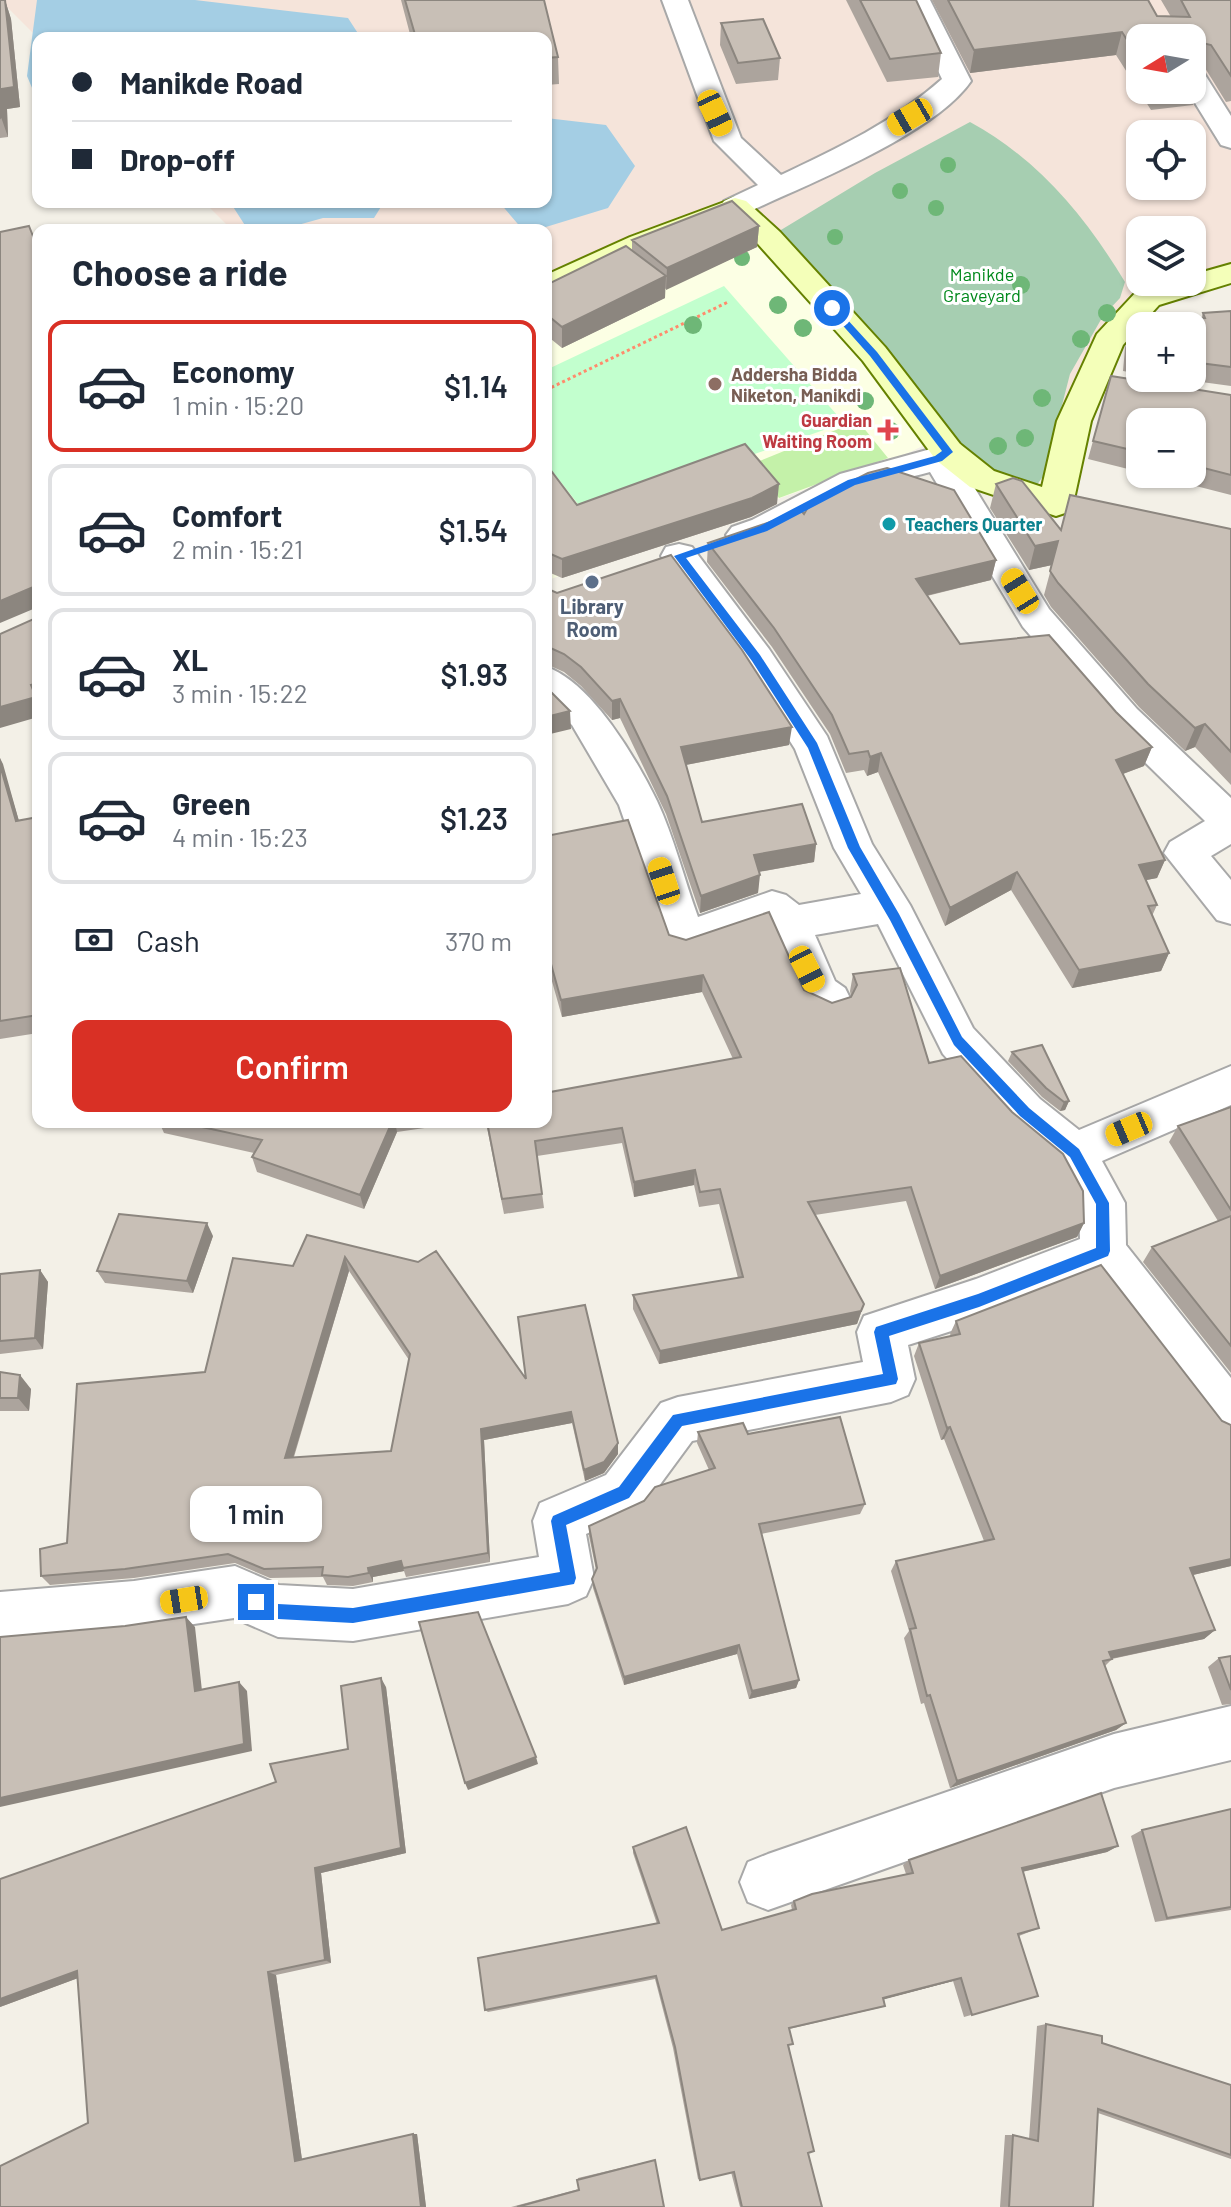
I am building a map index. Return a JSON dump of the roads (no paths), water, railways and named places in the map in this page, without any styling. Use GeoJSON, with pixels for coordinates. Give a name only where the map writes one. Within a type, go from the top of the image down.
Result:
{"type":"FeatureCollection","features":[{"type":"Feature","properties":{"kind":"street"},"geometry":{"type":"LineString","coordinates":[[675,0],[728,141],[777,187]]}},
{"type":"Feature","properties":{"kind":"street"},"geometry":{"type":"LineString","coordinates":[[552,284],[641,243],[735,207],[855,149],[937,101],[957,81],[917,0]]}},
{"type":"Feature","properties":{"kind":"street"},"geometry":{"type":"LineString","coordinates":[[1206,99],[1231,139]]}},
{"type":"Feature","properties":{"kind":"street"},"geometry":{"type":"LineString","coordinates":[[735,207],[769,238],[874,354],[943,455],[1036,618],[1152,748],[1231,823],[1184,853],[1231,908]]}},
{"type":"Feature","properties":{"kind":"street"},"geometry":{"type":"LineString","coordinates":[[1231,273],[1148,298],[1108,341],[1106,383],[1074,421],[1071,507],[982,479],[943,455],[852,482],[764,528],[665,560],[756,658],[813,746],[854,848],[958,1041],[1024,1112],[1074,1153],[1102,1203],[1103,1251],[1231,1416]]}},
{"type":"Feature","properties":{"kind":"street"},"geometry":{"type":"LineString","coordinates":[[552,686],[585,715],[638,803],[684,937],[718,928],[772,907],[790,923],[819,993],[830,1000]]}},
{"type":"Feature","properties":{"kind":"street"},"geometry":{"type":"LineString","coordinates":[[790,923],[891,912]]}},
{"type":"Feature","properties":{"kind":"street"},"geometry":{"type":"LineString","coordinates":[[1074,1153],[1231,1085]]}},
{"type":"Feature","properties":{"kind":"street"},"geometry":{"type":"LineString","coordinates":[[0,1618],[134,1607],[235,1592],[278,1611],[353,1615],[568,1578],[558,1521],[624,1492],[678,1420],[891,1379],[881,1332],[979,1300],[1103,1251]]}},
{"type":"Feature","properties":{"kind":"street"},"geometry":{"type":"LineString","coordinates":[[768,1882],[1114,1761],[1231,1733]]}},
{"type":"Feature","properties":{"kind":"water"},"geometry":{"type":"Polygon","coordinates":[[[37,0],[195,0],[348,18],[357,32],[33,32],[37,0]]]}},
{"type":"Feature","properties":{"kind":"water"},"geometry":{"type":"Polygon","coordinates":[[[32,38],[32,88],[27,76],[32,38]]]}},
{"type":"Feature","properties":{"kind":"water"},"geometry":{"type":"Polygon","coordinates":[[[552,119],[606,125],[635,166],[608,208],[552,225],[518,224],[504,208],[552,208],[552,119]]]}},
{"type":"Feature","properties":{"kind":"water"},"geometry":{"type":"Polygon","coordinates":[[[234,208],[380,208],[374,218],[323,218],[302,224],[244,224],[234,208]]]}},
{"type":"Feature","properties":{"kind":"place","name":"Addersha Bidda Niketon, Manikdi"},"geometry":{"type":"Point","coordinates":[715,384]}},
{"type":"Feature","properties":{"kind":"place","name":"Guardian Waiting Room"},"geometry":{"type":"Point","coordinates":[888,430]}},
{"type":"Feature","properties":{"kind":"place","name":"Teachers Quarter"},"geometry":{"type":"Point","coordinates":[889,524]}},
{"type":"Feature","properties":{"kind":"place","name":"Library Room"},"geometry":{"type":"Point","coordinates":[592,582]}},
{"type":"Feature","properties":{"kind":"park label","name":"Manikde Graveyard"},"geometry":{"type":"Point","coordinates":[982,284]}}]}
